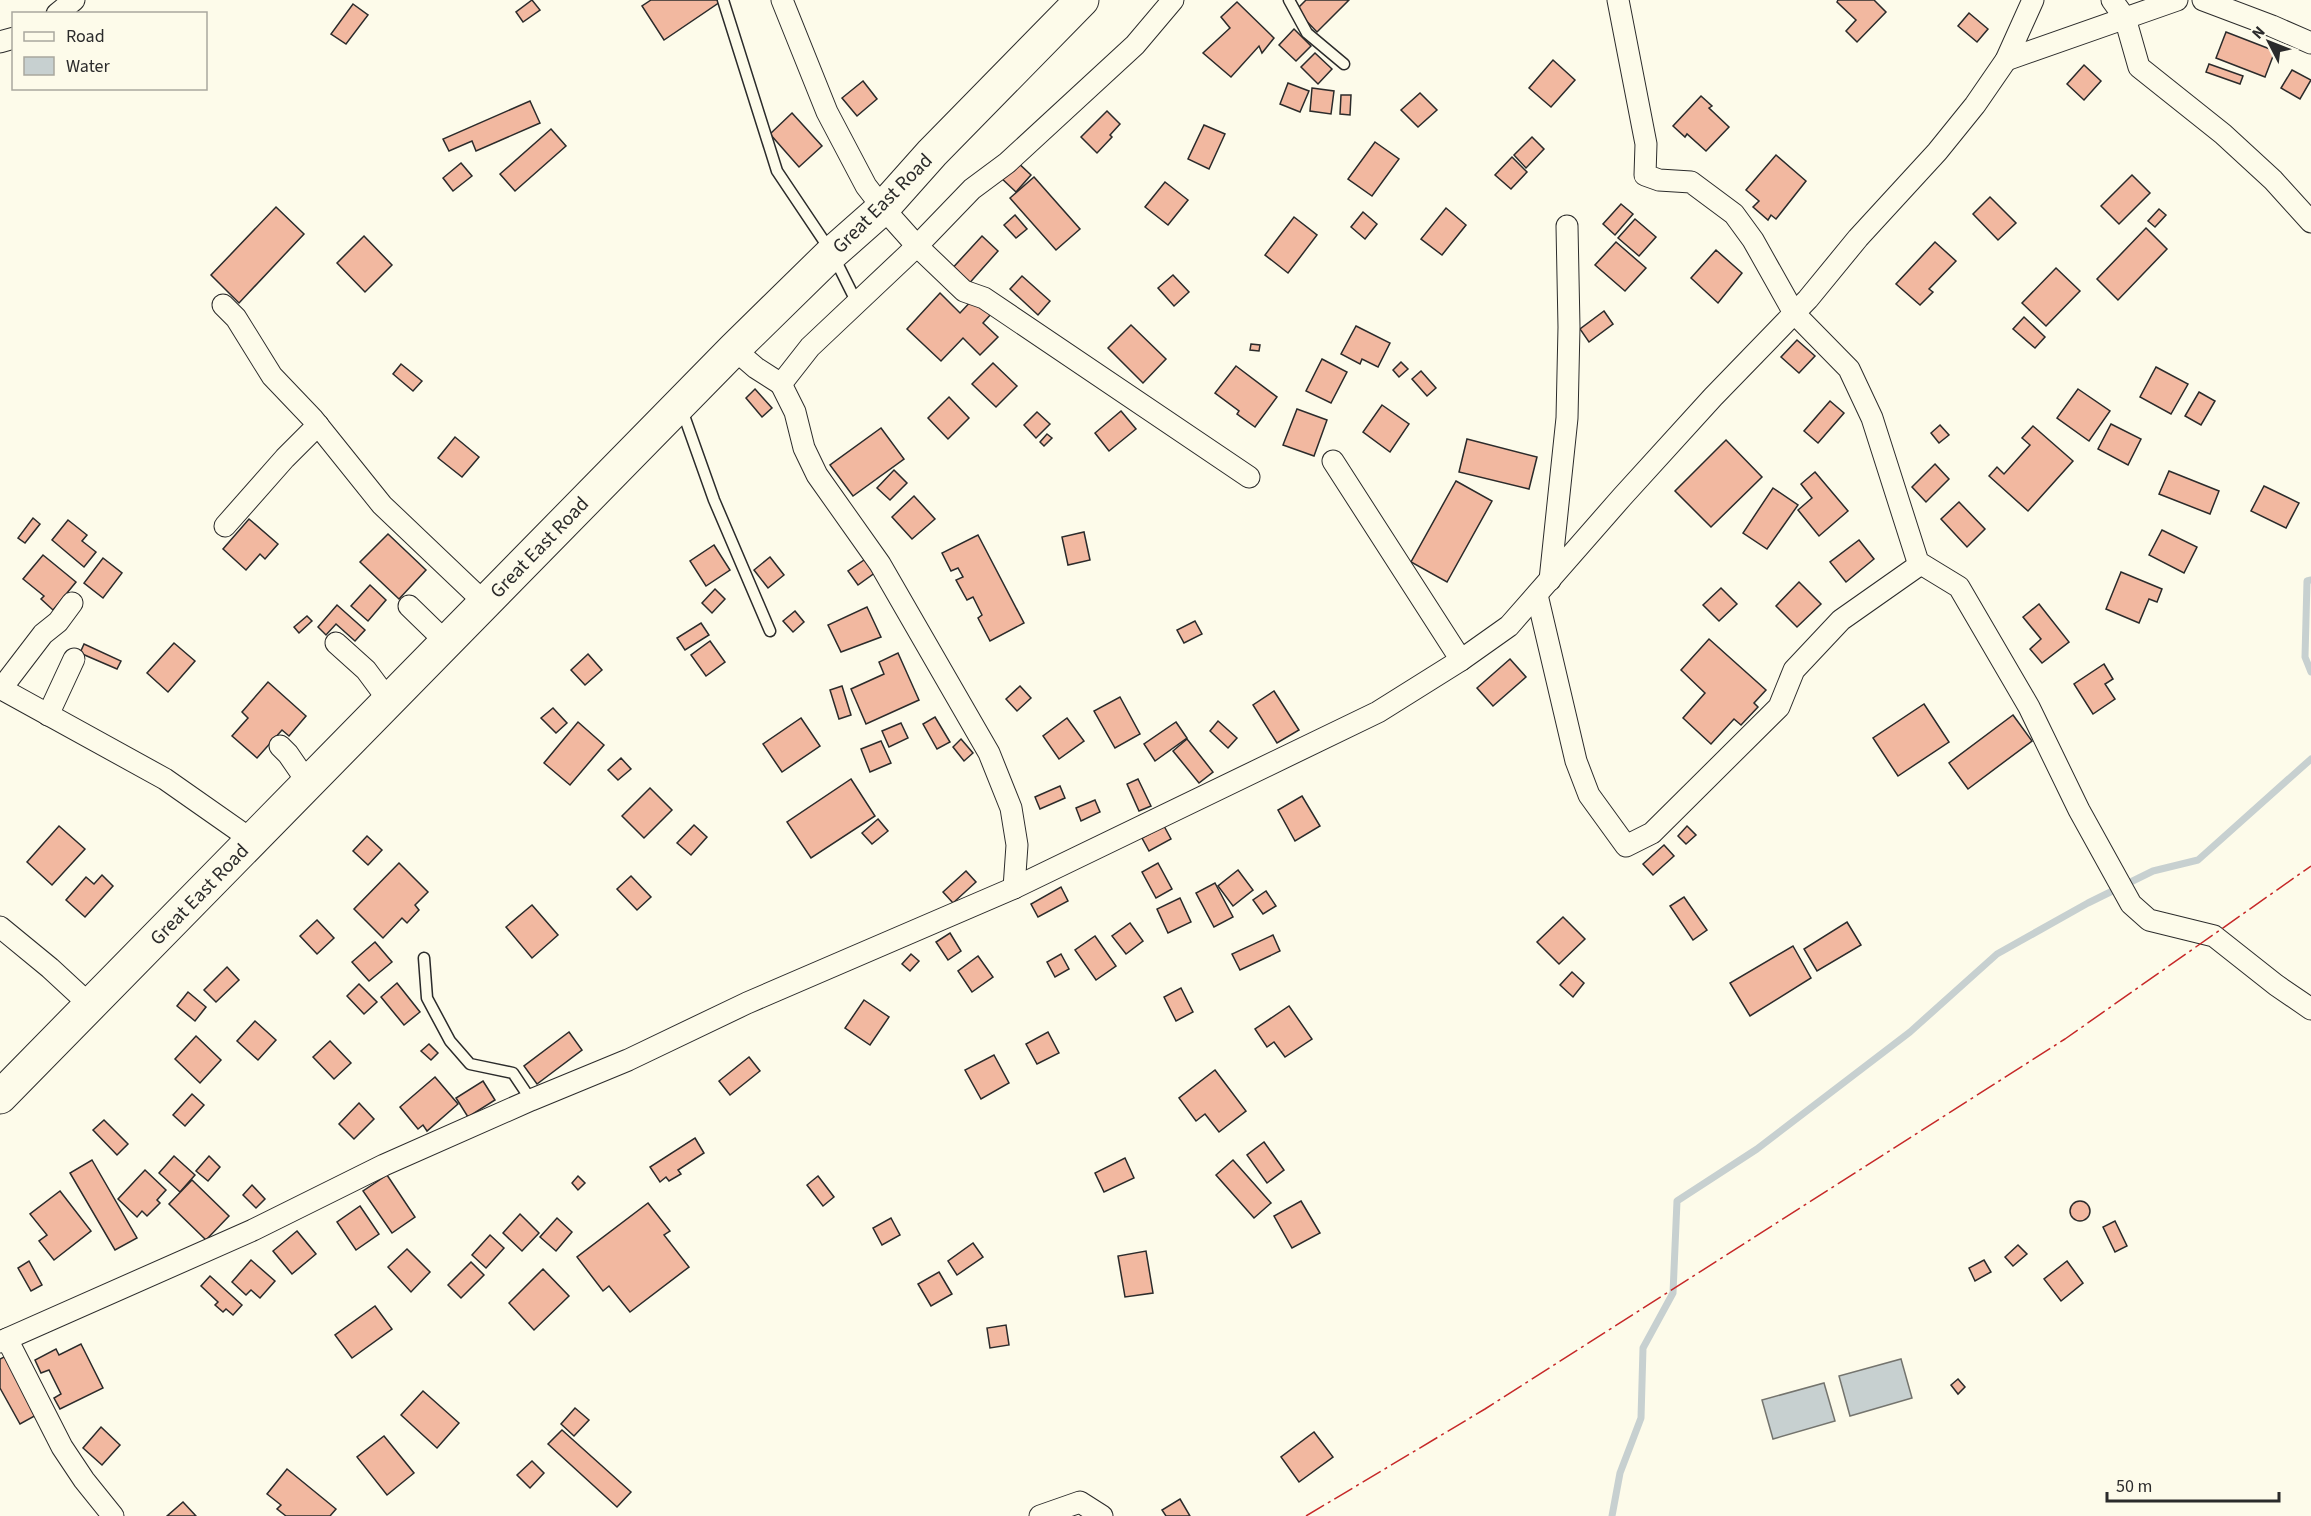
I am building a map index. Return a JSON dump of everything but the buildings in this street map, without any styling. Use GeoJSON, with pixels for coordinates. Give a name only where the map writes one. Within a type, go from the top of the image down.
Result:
{"type":"FeatureCollection","features":[{"type":"Feature","properties":{"kind":"highway","name":"Great East Road"},"geometry":{"type":"LineString","coordinates":[[0,1097],[734,349],[832,253],[883,208],[932,153],[1082,0]]}},
{"type":"Feature","properties":{"kind":"street"},"geometry":{"type":"LineString","coordinates":[[59,12],[74,0]]}},
{"type":"Feature","properties":{"kind":"street"},"geometry":{"type":"LineString","coordinates":[[782,0],[827,112],[867,186],[917,246],[963,291],[984,298],[1249,477]]}},
{"type":"Feature","properties":{"kind":"street"},"geometry":{"type":"LineString","coordinates":[[781,384],[810,346],[917,246],[972,189],[1007,163],[1135,45],[1173,0]]}},
{"type":"Feature","properties":{"kind":"street"},"geometry":{"type":"LineString","coordinates":[[1618,0],[1646,144],[1645,175],[1659,180],[1691,182],[1734,214],[1753,240],[1794,313],[1849,369],[1872,418],[1918,562],[1959,587],[2029,706],[2079,810],[2131,904],[2149,920],[2214,936],[2276,985],[2311,1009]]}},
{"type":"Feature","properties":{"kind":"street"},"geometry":{"type":"LineString","coordinates":[[114,1516],[84,1480],[62,1447],[4,1340],[253,1230],[384,1165],[628,1060],[747,1003],[1014,888],[1378,712],[1461,660],[1509,626],[1705,405],[1794,313],[1858,238],[1937,152],[1975,105],[2006,60],[2034,0]]}},
{"type":"Feature","properties":{"kind":"street"},"geometry":{"type":"LineString","coordinates":[[2112,0],[2125,18],[2139,67],[2223,134],[2273,180],[2311,222]]}},
{"type":"Feature","properties":{"kind":"street"},"geometry":{"type":"LineString","coordinates":[[2006,60],[2177,0]]}},
{"type":"Feature","properties":{"kind":"street"},"geometry":{"type":"LineString","coordinates":[[2203,0],[2311,43]]}},
{"type":"Feature","properties":{"kind":"street"},"geometry":{"type":"LineString","coordinates":[[1567,226],[1569,327],[1567,418],[1544,587],[1576,761],[1588,795],[1626,846],[1652,833],[1779,707],[1794,670],[1841,620],[1915,568],[1918,562]]}},
{"type":"Feature","properties":{"kind":"street"},"geometry":{"type":"LineString","coordinates":[[224,305],[236,318],[272,376],[318,425],[382,505],[485,603]]}},
{"type":"Feature","properties":{"kind":"street"},"geometry":{"type":"LineString","coordinates":[[734,349],[756,368],[781,384],[795,412],[804,447],[817,475],[880,564],[989,753],[1011,808],[1017,845],[1014,888]]}},
{"type":"Feature","properties":{"kind":"street"},"geometry":{"type":"LineString","coordinates":[[225,526],[285,458],[318,425]]}},
{"type":"Feature","properties":{"kind":"street"},"geometry":{"type":"LineString","coordinates":[[1333,461],[1461,660]]}},
{"type":"Feature","properties":{"kind":"street"},"geometry":{"type":"LineString","coordinates":[[72,603],[58,622],[43,634],[1,688],[165,780],[252,840]]}},
{"type":"Feature","properties":{"kind":"street"},"geometry":{"type":"LineString","coordinates":[[408,606],[446,642]]}},
{"type":"Feature","properties":{"kind":"street"},"geometry":{"type":"LineString","coordinates":[[336,643],[366,670],[389,701]]}},
{"type":"Feature","properties":{"kind":"street"},"geometry":{"type":"LineString","coordinates":[[48,715],[74,660]]}},
{"type":"Feature","properties":{"kind":"street"},"geometry":{"type":"LineString","coordinates":[[280,746],[308,783]]}},
{"type":"Feature","properties":{"kind":"street"},"geometry":{"type":"LineString","coordinates":[[0,927],[90,1005]]}},
{"type":"Feature","properties":{"kind":"street"},"geometry":{"type":"LineString","coordinates":[[1040,1516],[1080,1502],[1102,1516]]}},
{"type":"Feature","properties":{"kind":"lane"},"geometry":{"type":"LineString","coordinates":[[723,0],[777,171],[832,253],[857,303]]}},
{"type":"Feature","properties":{"kind":"lane"},"geometry":{"type":"LineString","coordinates":[[1289,0],[1307,33],[1344,64]]}},
{"type":"Feature","properties":{"kind":"lane"},"geometry":{"type":"LineString","coordinates":[[680,404],[714,500],[770,631]]}},
{"type":"Feature","properties":{"kind":"lane"},"geometry":{"type":"LineString","coordinates":[[424,958],[427,998],[450,1041],[470,1064],[513,1073],[531,1100]]}},
{"type":"Feature","properties":{"kind":"water"},"geometry":{"type":"Polygon","coordinates":[[[1901,1359],[1912,1398],[1850,1416],[1839,1376],[1901,1359]]]}},
{"type":"Feature","properties":{"kind":"water"},"geometry":{"type":"Polygon","coordinates":[[[1824,1383],[1835,1421],[1773,1439],[1762,1400],[1824,1383]]]}},
{"type":"Feature","properties":{"kind":"waterway"},"geometry":{"type":"LineString","coordinates":[[2311,580],[2307,581],[2305,657],[2311,672]]}},
{"type":"Feature","properties":{"kind":"waterway"},"geometry":{"type":"LineString","coordinates":[[1612,1516],[1620,1473],[1641,1418],[1643,1348],[1673,1293],[1677,1201],[1757,1149],[1910,1032],[1997,954],[2088,903],[2153,871],[2198,860],[2311,759]]}},
{"type":"Feature","properties":{"kind":"power"},"geometry":{"type":"LineString","coordinates":[[1306,1516],[1485,1409],[2065,1039],[2311,866]]}}]}
